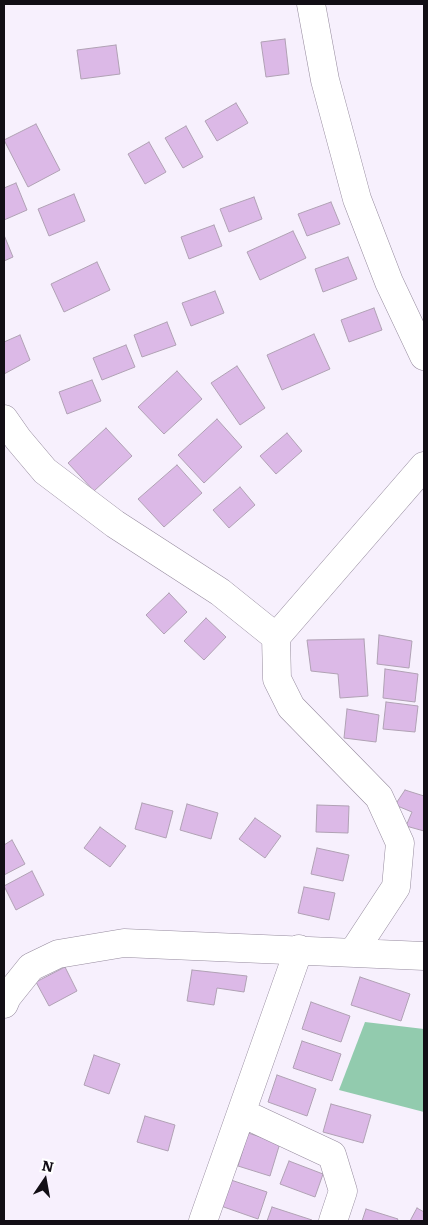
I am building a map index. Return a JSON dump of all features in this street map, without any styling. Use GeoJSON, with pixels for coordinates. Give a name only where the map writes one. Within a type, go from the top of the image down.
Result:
{"type":"FeatureCollection","features":[{"type":"Feature","properties":{"kind":"street"},"geometry":{"type":"LineString","coordinates":[[311,4],[325,80],[357,199],[389,282],[424,356]]}},
{"type":"Feature","properties":{"kind":"street"},"geometry":{"type":"LineString","coordinates":[[4,419],[45,471],[115,524],[220,592],[276,638]]}},
{"type":"Feature","properties":{"kind":"street"},"geometry":{"type":"LineString","coordinates":[[354,951],[396,887],[400,843],[379,798],[291,707],[277,679],[276,638],[424,466]]}},
{"type":"Feature","properties":{"kind":"street"},"geometry":{"type":"LineString","coordinates":[[4,1004],[7,997],[31,967],[58,954],[124,943],[354,951],[424,956]]}},
{"type":"Feature","properties":{"kind":"street"},"geometry":{"type":"LineString","coordinates":[[202,1221],[299,950]]}},
{"type":"Feature","properties":{"kind":"street"},"geometry":{"type":"LineString","coordinates":[[242,1113],[332,1155],[343,1192],[333,1221]]}},
{"type":"Feature","properties":{"kind":"green space"},"geometry":{"type":"Polygon","coordinates":[[[365,1022],[424,1029],[424,1112],[339,1090],[365,1022]]]}},
{"type":"Feature","properties":{"kind":"building"},"geometry":{"type":"Polygon","coordinates":[[[285,39],[289,74],[266,77],[261,42],[285,39]]]}},
{"type":"Feature","properties":{"kind":"building"},"geometry":{"type":"Polygon","coordinates":[[[116,45],[120,74],[81,79],[77,50],[116,45]]]}},
{"type":"Feature","properties":{"kind":"building"},"geometry":{"type":"Polygon","coordinates":[[[236,103],[248,123],[217,141],[205,121],[236,103]]]}},
{"type":"Feature","properties":{"kind":"building"},"geometry":{"type":"Polygon","coordinates":[[[36,124],[60,170],[28,187],[4,140],[36,124]]]}},
{"type":"Feature","properties":{"kind":"building"},"geometry":{"type":"Polygon","coordinates":[[[186,126],[203,157],[183,168],[165,138],[186,126]]]}},
{"type":"Feature","properties":{"kind":"building"},"geometry":{"type":"Polygon","coordinates":[[[149,142],[166,172],[145,184],[128,154],[149,142]]]}},
{"type":"Feature","properties":{"kind":"building"},"geometry":{"type":"Polygon","coordinates":[[[16,183],[27,210],[4,220],[4,188],[16,183]]]}},
{"type":"Feature","properties":{"kind":"building"},"geometry":{"type":"Polygon","coordinates":[[[74,194],[85,221],[49,236],[38,209],[74,194]]]}},
{"type":"Feature","properties":{"kind":"building"},"geometry":{"type":"Polygon","coordinates":[[[254,197],[262,219],[229,232],[220,209],[254,197]]]}},
{"type":"Feature","properties":{"kind":"building"},"geometry":{"type":"Polygon","coordinates":[[[331,202],[340,224],[307,236],[298,214],[331,202]]]}},
{"type":"Feature","properties":{"kind":"building"},"geometry":{"type":"Polygon","coordinates":[[[214,225],[222,246],[189,259],[181,237],[214,225]]]}},
{"type":"Feature","properties":{"kind":"building"},"geometry":{"type":"Polygon","coordinates":[[[293,231],[306,258],[260,280],[247,252],[293,231]]]}},
{"type":"Feature","properties":{"kind":"building"},"geometry":{"type":"Polygon","coordinates":[[[4,235],[13,257],[4,261],[4,235]]]}},
{"type":"Feature","properties":{"kind":"building"},"geometry":{"type":"Polygon","coordinates":[[[348,257],[357,279],[323,292],[315,269],[348,257]]]}},
{"type":"Feature","properties":{"kind":"building"},"geometry":{"type":"Polygon","coordinates":[[[97,262],[110,290],[64,312],[51,284],[97,262]]]}},
{"type":"Feature","properties":{"kind":"building"},"geometry":{"type":"Polygon","coordinates":[[[215,291],[224,313],[191,326],[182,303],[215,291]]]}},
{"type":"Feature","properties":{"kind":"building"},"geometry":{"type":"Polygon","coordinates":[[[374,308],[382,330],[349,342],[341,320],[374,308]]]}},
{"type":"Feature","properties":{"kind":"building"},"geometry":{"type":"Polygon","coordinates":[[[167,322],[176,345],[142,357],[134,335],[167,322]]]}},
{"type":"Feature","properties":{"kind":"building"},"geometry":{"type":"Polygon","coordinates":[[[314,334],[330,369],[282,390],[267,355],[314,334]]]}},
{"type":"Feature","properties":{"kind":"building"},"geometry":{"type":"Polygon","coordinates":[[[20,335],[30,360],[4,374],[4,342],[20,335]]]}},
{"type":"Feature","properties":{"kind":"building"},"geometry":{"type":"Polygon","coordinates":[[[126,345],[135,367],[102,380],[93,358],[126,345]]]}},
{"type":"Feature","properties":{"kind":"building"},"geometry":{"type":"Polygon","coordinates":[[[237,366],[265,408],[240,425],[211,383],[237,366]]]}},
{"type":"Feature","properties":{"kind":"building"},"geometry":{"type":"Polygon","coordinates":[[[177,371],[202,399],[164,434],[138,407],[177,371]]]}},
{"type":"Feature","properties":{"kind":"building"},"geometry":{"type":"Polygon","coordinates":[[[92,380],[101,401],[67,414],[59,392],[92,380]]]}},
{"type":"Feature","properties":{"kind":"building"},"geometry":{"type":"Polygon","coordinates":[[[217,419],[242,447],[204,483],[178,455],[217,419]]]}},
{"type":"Feature","properties":{"kind":"building"},"geometry":{"type":"Polygon","coordinates":[[[106,428],[132,456],[94,491],[68,463],[106,428]]]}},
{"type":"Feature","properties":{"kind":"building"},"geometry":{"type":"Polygon","coordinates":[[[287,433],[302,451],[276,474],[260,456],[287,433]]]}},
{"type":"Feature","properties":{"kind":"building"},"geometry":{"type":"Polygon","coordinates":[[[177,465],[202,493],[164,527],[138,499],[177,465]]]}},
{"type":"Feature","properties":{"kind":"building"},"geometry":{"type":"Polygon","coordinates":[[[240,487],[255,505],[229,528],[213,510],[240,487]]]}},
{"type":"Feature","properties":{"kind":"building"},"geometry":{"type":"Polygon","coordinates":[[[169,593],[187,612],[164,634],[146,615],[169,593]]]}},
{"type":"Feature","properties":{"kind":"building"},"geometry":{"type":"Polygon","coordinates":[[[206,618],[226,637],[204,660],[184,641],[206,618]]]}},
{"type":"Feature","properties":{"kind":"building"},"geometry":{"type":"Polygon","coordinates":[[[379,635],[412,641],[409,668],[377,664],[379,635]]]}},
{"type":"Feature","properties":{"kind":"building"},"geometry":{"type":"Polygon","coordinates":[[[364,639],[368,696],[340,698],[338,674],[311,671],[307,640],[364,639]]]}},
{"type":"Feature","properties":{"kind":"building"},"geometry":{"type":"Polygon","coordinates":[[[385,669],[418,674],[415,702],[383,698],[385,669]]]}},
{"type":"Feature","properties":{"kind":"building"},"geometry":{"type":"Polygon","coordinates":[[[386,702],[418,706],[415,732],[383,729],[386,702]]]}},
{"type":"Feature","properties":{"kind":"building"},"geometry":{"type":"Polygon","coordinates":[[[347,709],[379,715],[376,742],[344,738],[347,709]]]}},
{"type":"Feature","properties":{"kind":"building"},"geometry":{"type":"Polygon","coordinates":[[[405,790],[424,796],[424,831],[406,826],[412,812],[395,805],[405,790]]]}},
{"type":"Feature","properties":{"kind":"building"},"geometry":{"type":"Polygon","coordinates":[[[142,803],[173,811],[166,838],[135,829],[142,803]]]}},
{"type":"Feature","properties":{"kind":"building"},"geometry":{"type":"Polygon","coordinates":[[[187,804],[218,813],[211,839],[180,830],[187,804]]]}},
{"type":"Feature","properties":{"kind":"building"},"geometry":{"type":"Polygon","coordinates":[[[317,805],[349,806],[348,833],[316,832],[317,805]]]}},
{"type":"Feature","properties":{"kind":"building"},"geometry":{"type":"Polygon","coordinates":[[[255,818],[281,836],[265,858],[239,839],[255,818]]]}},
{"type":"Feature","properties":{"kind":"building"},"geometry":{"type":"Polygon","coordinates":[[[100,827],[126,846],[110,867],[84,848],[100,827]]]}},
{"type":"Feature","properties":{"kind":"building"},"geometry":{"type":"Polygon","coordinates":[[[12,840],[25,864],[4,875],[4,845],[12,840]]]}},
{"type":"Feature","properties":{"kind":"building"},"geometry":{"type":"Polygon","coordinates":[[[317,848],[349,855],[343,881],[311,874],[317,848]]]}},
{"type":"Feature","properties":{"kind":"building"},"geometry":{"type":"Polygon","coordinates":[[[32,871],[44,895],[16,910],[4,886],[32,871]]]}},
{"type":"Feature","properties":{"kind":"building"},"geometry":{"type":"Polygon","coordinates":[[[304,887],[335,893],[329,920],[298,913],[304,887]]]}},
{"type":"Feature","properties":{"kind":"building"},"geometry":{"type":"Polygon","coordinates":[[[65,967],[77,991],[49,1006],[36,982],[65,967]]]}},
{"type":"Feature","properties":{"kind":"building"},"geometry":{"type":"Polygon","coordinates":[[[192,970],[247,976],[244,992],[217,988],[214,1005],[187,1001],[192,970]]]}},
{"type":"Feature","properties":{"kind":"building"},"geometry":{"type":"Polygon","coordinates":[[[360,977],[410,994],[401,1021],[351,1005],[360,977]]]}},
{"type":"Feature","properties":{"kind":"building"},"geometry":{"type":"Polygon","coordinates":[[[311,1002],[350,1016],[341,1042],[302,1029],[311,1002]]]}},
{"type":"Feature","properties":{"kind":"building"},"geometry":{"type":"Polygon","coordinates":[[[302,1041],[341,1054],[332,1081],[293,1068],[302,1041]]]}},
{"type":"Feature","properties":{"kind":"building"},"geometry":{"type":"Polygon","coordinates":[[[94,1055],[120,1064],[109,1094],[84,1085],[94,1055]]]}},
{"type":"Feature","properties":{"kind":"building"},"geometry":{"type":"Polygon","coordinates":[[[277,1075],[316,1089],[307,1116],[268,1102],[277,1075]]]}},
{"type":"Feature","properties":{"kind":"building"},"geometry":{"type":"Polygon","coordinates":[[[331,1104],[371,1115],[363,1143],[323,1132],[331,1104]]]}},
{"type":"Feature","properties":{"kind":"building"},"geometry":{"type":"Polygon","coordinates":[[[145,1116],[175,1125],[168,1151],[137,1142],[145,1116]]]}},
{"type":"Feature","properties":{"kind":"building"},"geometry":{"type":"Polygon","coordinates":[[[248,1133],[280,1143],[270,1176],[238,1166],[248,1133]]]}},
{"type":"Feature","properties":{"kind":"building"},"geometry":{"type":"Polygon","coordinates":[[[289,1161],[323,1174],[315,1197],[280,1184],[289,1161]]]}},
{"type":"Feature","properties":{"kind":"building"},"geometry":{"type":"Polygon","coordinates":[[[228,1179],[267,1192],[258,1219],[218,1205],[228,1179]]]}},
{"type":"Feature","properties":{"kind":"building"},"geometry":{"type":"Polygon","coordinates":[[[272,1207],[312,1220],[267,1221],[272,1207]]]}},
{"type":"Feature","properties":{"kind":"building"},"geometry":{"type":"Polygon","coordinates":[[[417,1208],[424,1212],[424,1221],[410,1221],[417,1208]]]}},
{"type":"Feature","properties":{"kind":"building"},"geometry":{"type":"Polygon","coordinates":[[[366,1209],[398,1219],[397,1221],[362,1221],[366,1209]]]}}]}
